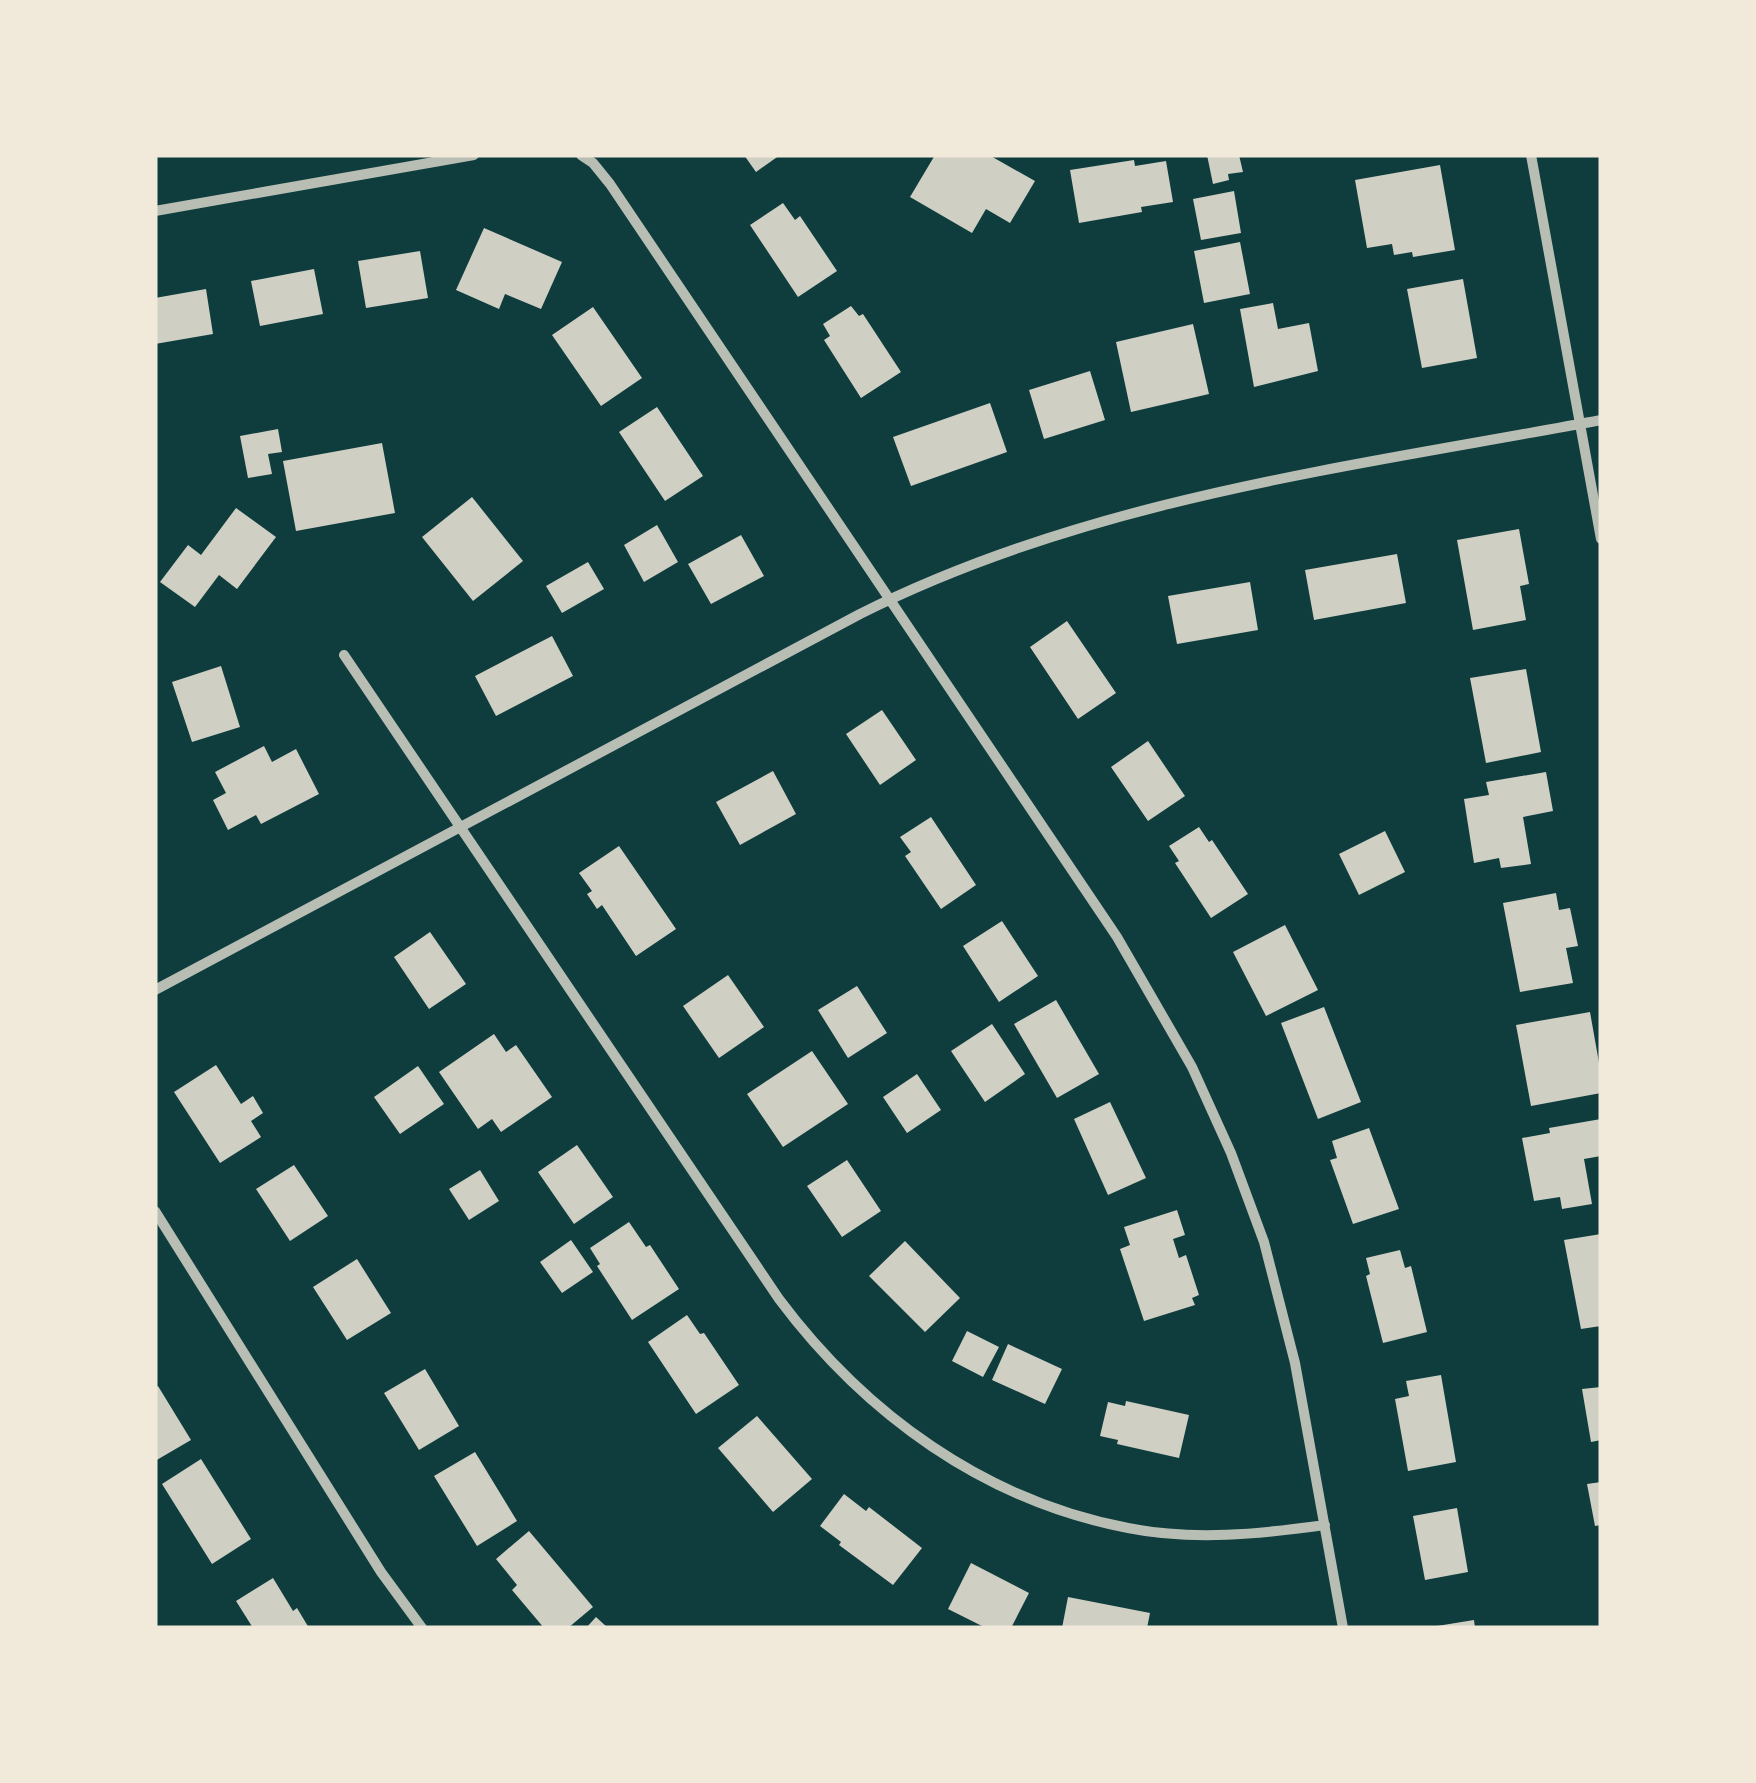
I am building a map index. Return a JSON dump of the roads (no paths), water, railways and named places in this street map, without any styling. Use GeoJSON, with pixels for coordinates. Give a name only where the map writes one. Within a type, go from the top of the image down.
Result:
{"type":"FeatureCollection","features":[{"type":"Feature","properties":{"kind":"street"},"geometry":{"type":"LineString","coordinates":[[155,211],[474,155]]}},
{"type":"Feature","properties":{"kind":"street"},"geometry":{"type":"LineString","coordinates":[[581,155],[610,184],[1117,937],[1192,1067],[1231,1153],[1264,1242],[1294,1363],[1343,1628]]}},
{"type":"Feature","properties":{"kind":"street"},"geometry":{"type":"LineString","coordinates":[[1531,155],[1601,539]]}},
{"type":"Feature","properties":{"kind":"street"},"geometry":{"type":"LineString","coordinates":[[155,990],[890,600],[1066,531],[1168,503],[1601,420]]}},
{"type":"Feature","properties":{"kind":"street"},"geometry":{"type":"LineString","coordinates":[[344,654],[779,1299],[812,1343],[868,1400],[932,1447],[994,1485],[1060,1511],[1129,1528],[1195,1535],[1266,1534],[1325,1525]]}},
{"type":"Feature","properties":{"kind":"street"},"geometry":{"type":"LineString","coordinates":[[155,1211],[381,1572],[422,1628]]}}]}
